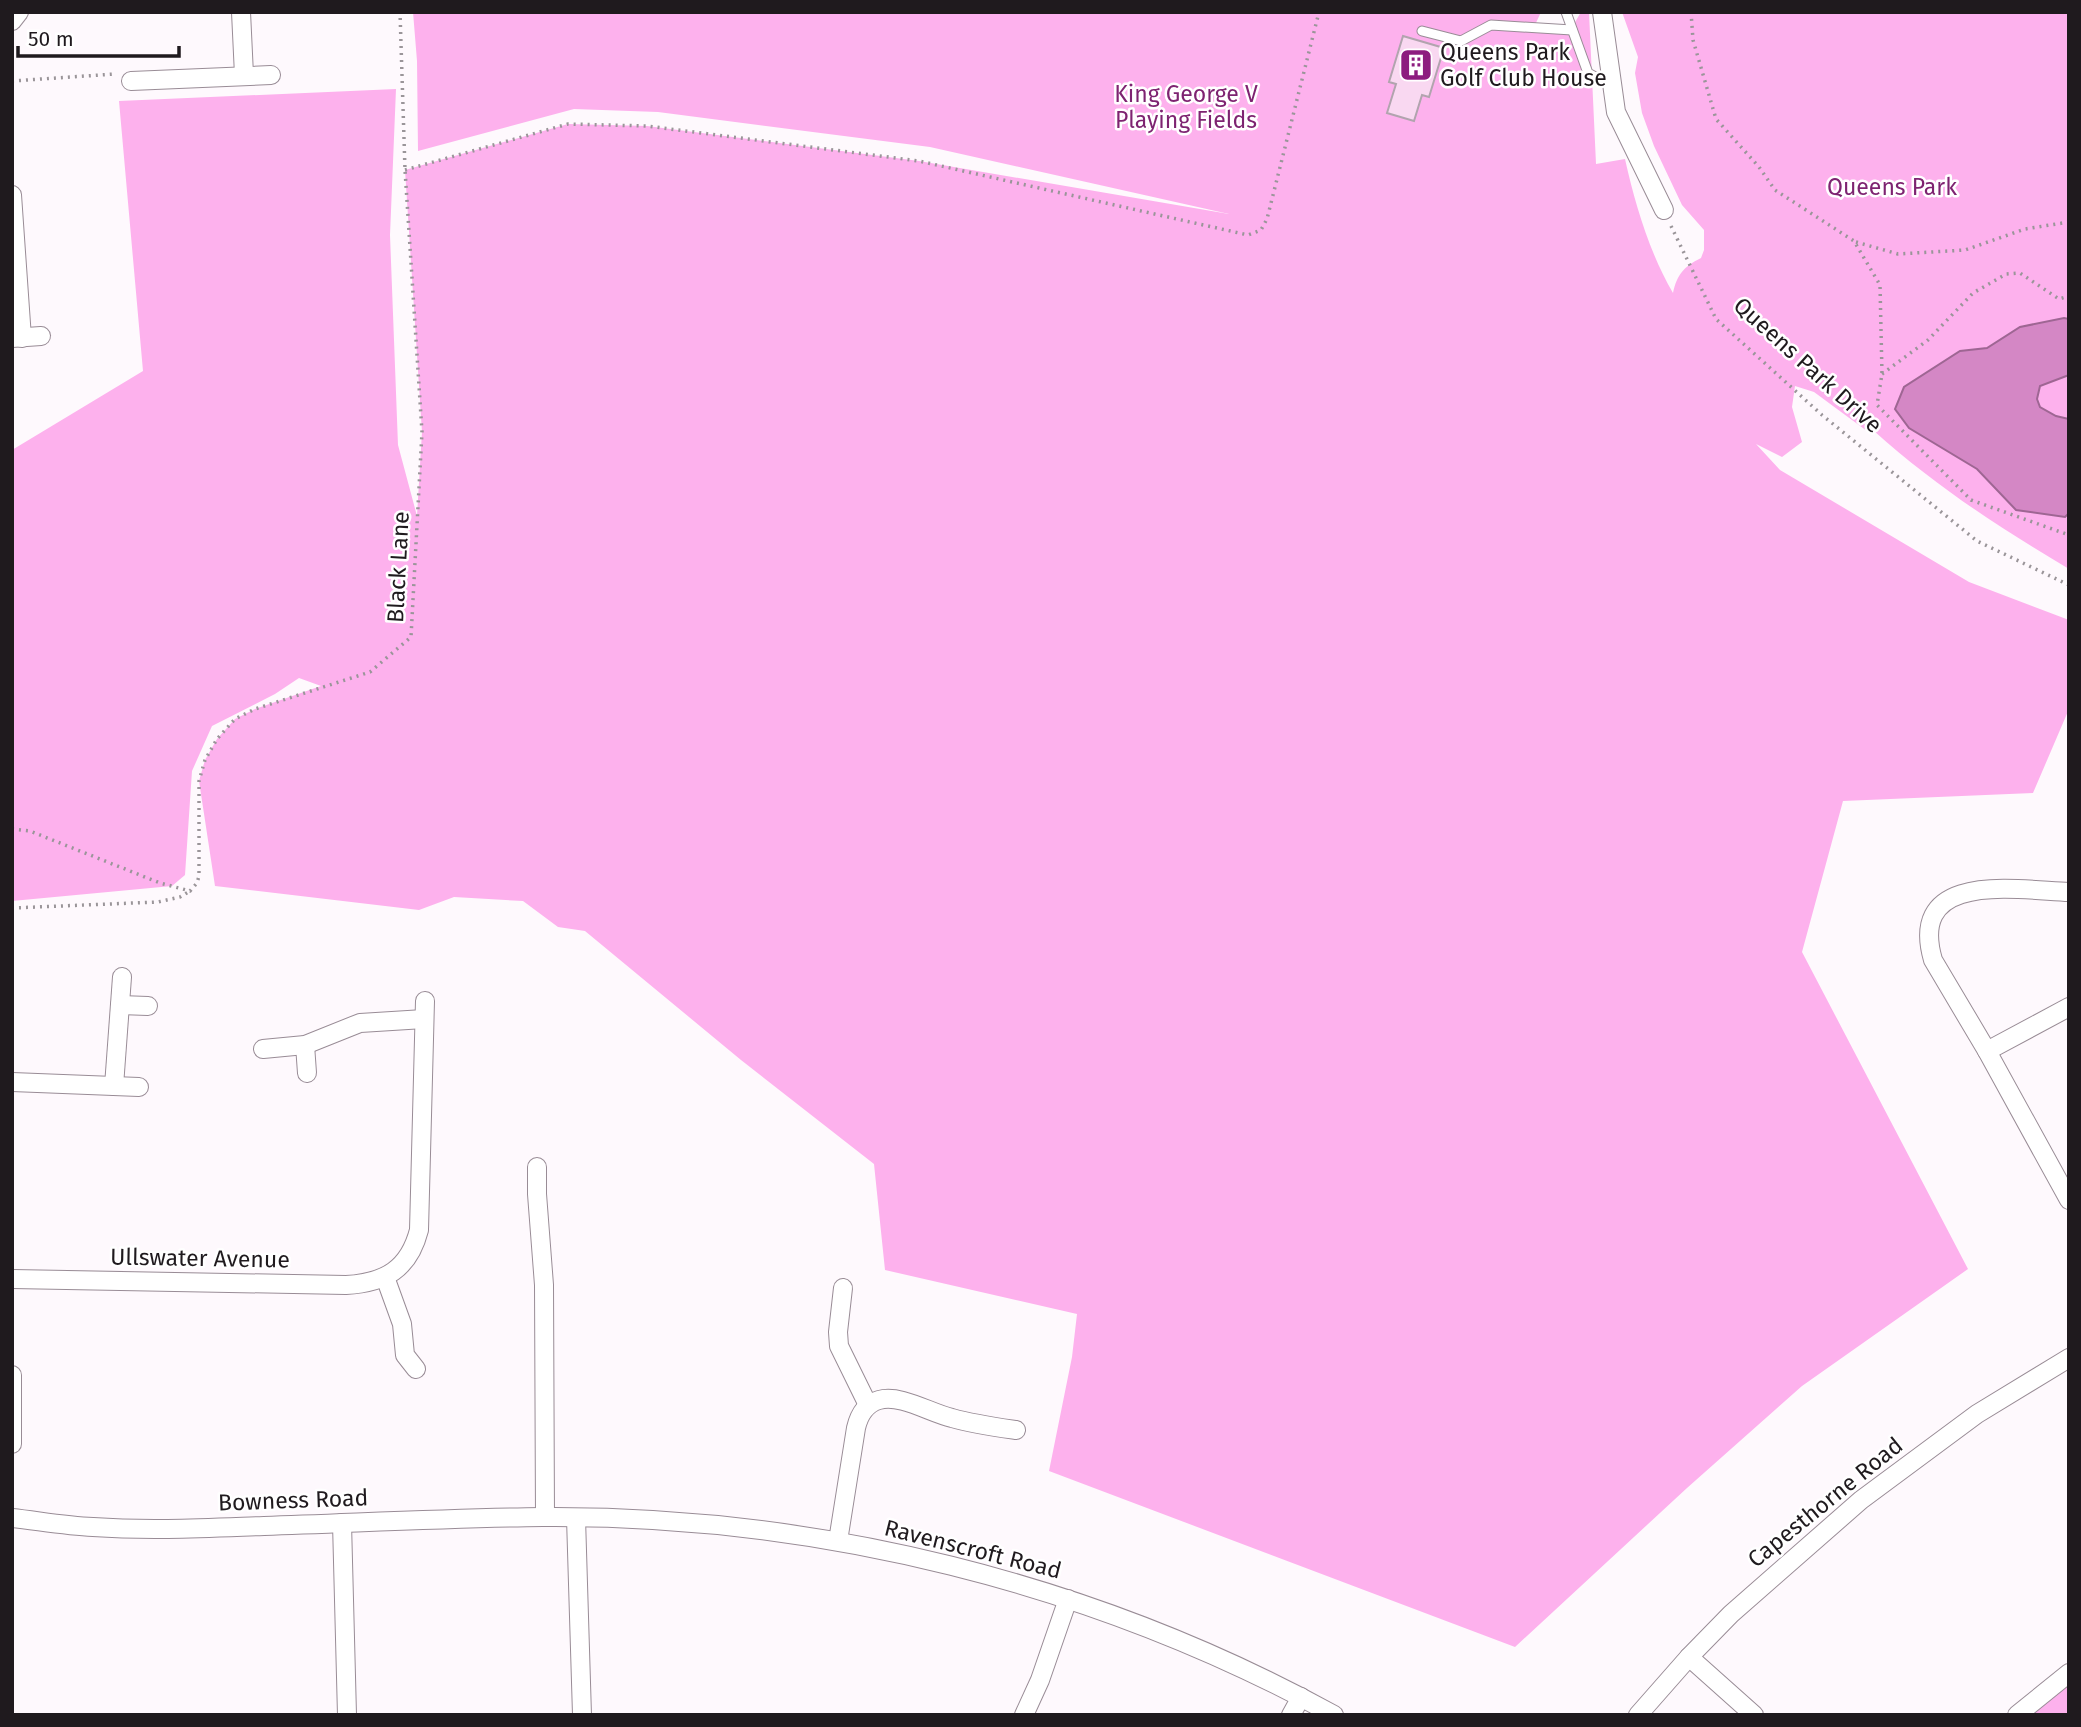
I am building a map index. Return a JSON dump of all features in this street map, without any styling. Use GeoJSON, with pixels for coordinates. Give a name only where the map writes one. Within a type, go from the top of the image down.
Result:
{"type":"FeatureCollection","features":[{"type":"Feature","properties":{"kind":"street"},"geometry":{"type":"LineString","coordinates":[[12,21],[19,12]]}},
{"type":"Feature","properties":{"kind":"street"},"geometry":{"type":"LineString","coordinates":[[241,12],[244,75]]}},
{"type":"Feature","properties":{"kind":"street"},"geometry":{"type":"LineString","coordinates":[[1602,12],[1616,112],[1664,210]]}},
{"type":"Feature","properties":{"kind":"street"},"geometry":{"type":"LineString","coordinates":[[131,81],[271,75]]}},
{"type":"Feature","properties":{"kind":"street"},"geometry":{"type":"LineString","coordinates":[[12,195],[17,338],[41,336]]}},
{"type":"Feature","properties":{"kind":"street"},"geometry":{"type":"LineString","coordinates":[[2069,892],[1988,889],[1957,894],[1937,909],[1929,933],[1933,960],[1987,1051],[2069,1200]]}},
{"type":"Feature","properties":{"kind":"street"},"geometry":{"type":"LineString","coordinates":[[114,1086],[122,977]]}},
{"type":"Feature","properties":{"kind":"street"},"geometry":{"type":"LineString","coordinates":[[120,1005],[148,1006]]}},
{"type":"Feature","properties":{"kind":"street"},"geometry":{"type":"LineString","coordinates":[[1987,1051],[2069,1007]]}},
{"type":"Feature","properties":{"kind":"street","name":"Ullswater Avenue"},"geometry":{"type":"LineString","coordinates":[[12,1279],[346,1285],[373,1282],[385,1277],[408,1259],[419,1230],[425,1010],[360,1023],[305,1045],[263,1049]]}},
{"type":"Feature","properties":{"kind":"street"},"geometry":{"type":"LineString","coordinates":[[305,1045],[307,1073]]}},
{"type":"Feature","properties":{"kind":"street"},"geometry":{"type":"LineString","coordinates":[[12,1082],[139,1087]]}},
{"type":"Feature","properties":{"kind":"street"},"geometry":{"type":"LineString","coordinates":[[537,1167],[544,1285],[545,1517]]}},
{"type":"Feature","properties":{"kind":"street"},"geometry":{"type":"LineString","coordinates":[[385,1277],[402,1324],[405,1355],[416,1369]]}},
{"type":"Feature","properties":{"kind":"street"},"geometry":{"type":"LineString","coordinates":[[843,1288],[839,1346],[868,1405]]}},
{"type":"Feature","properties":{"kind":"street","name":"Capesthorne Road"},"geometry":{"type":"LineString","coordinates":[[1638,1715],[1731,1614],[1861,1500],[1977,1415],[2069,1358]]}},
{"type":"Feature","properties":{"kind":"street"},"geometry":{"type":"LineString","coordinates":[[12,1375],[12,1444]]}},
{"type":"Feature","properties":{"kind":"street"},"geometry":{"type":"LineString","coordinates":[[838,1541],[856,1428],[862,1411],[868,1405],[878,1400],[894,1399],[954,1419],[1016,1430]]}},
{"type":"Feature","properties":{"kind":"street","name":"Bowness Road"},"geometry":{"type":"LineString","coordinates":[[12,1518],[128,1529],[576,1518]]}},
{"type":"Feature","properties":{"kind":"street"},"geometry":{"type":"LineString","coordinates":[[576,1518],[582,1715]]}},
{"type":"Feature","properties":{"kind":"street","name":"Ravenscroft Road"},"geometry":{"type":"LineString","coordinates":[[576,1518],[728,1527],[838,1541],[996,1577],[1068,1599],[1183,1640],[1334,1715]]}},
{"type":"Feature","properties":{"kind":"street"},"geometry":{"type":"LineString","coordinates":[[342,1523],[347,1715]]}},
{"type":"Feature","properties":{"kind":"street"},"geometry":{"type":"LineString","coordinates":[[1024,1715],[1040,1680],[1068,1599]]}},
{"type":"Feature","properties":{"kind":"street"},"geometry":{"type":"LineString","coordinates":[[1689,1657],[1754,1715]]}},
{"type":"Feature","properties":{"kind":"street"},"geometry":{"type":"LineString","coordinates":[[2017,1715],[2069,1673]]}},
{"type":"Feature","properties":{"kind":"street"},"geometry":{"type":"LineString","coordinates":[[1291,1715],[1301,1697]]}},
{"type":"Feature","properties":{"kind":"lane"},"geometry":{"type":"LineString","coordinates":[[1566,12],[1588,73],[1612,86]]}},
{"type":"Feature","properties":{"kind":"lane"},"geometry":{"type":"LineString","coordinates":[[1422,31],[1461,41],[1491,25],[1572,30]]}},
{"type":"Feature","properties":{"kind":"path","name":"Black Lane"},"geometry":{"type":"LineString","coordinates":[[190,891],[199,876],[199,781],[205,760],[217,739],[235,719],[255,709],[370,672],[411,637],[422,432],[405,170],[400,12]]}},
{"type":"Feature","properties":{"kind":"path"},"geometry":{"type":"LineString","coordinates":[[405,170],[568,124],[648,126],[919,161],[1248,235],[1261,230],[1267,219],[1319,12]]}},
{"type":"Feature","properties":{"kind":"path"},"geometry":{"type":"LineString","coordinates":[[1691,12],[1693,40],[1716,119],[1759,167],[1775,190],[1854,242],[1898,254],[1965,250],[2025,229],[2069,222]]}},
{"type":"Feature","properties":{"kind":"path"},"geometry":{"type":"LineString","coordinates":[[12,80],[117,74],[131,81]]}},
{"type":"Feature","properties":{"kind":"path","name":"Queens Park Drive"},"geometry":{"type":"LineString","coordinates":[[1664,210],[1716,319],[1822,415],[1977,541],[2069,585]]}},
{"type":"Feature","properties":{"kind":"path"},"geometry":{"type":"LineString","coordinates":[[1854,242],[1880,285],[1882,374],[1877,405],[1970,500],[2069,535]]}},
{"type":"Feature","properties":{"kind":"path"},"geometry":{"type":"LineString","coordinates":[[1882,374],[1928,340],[1973,293],[2006,274],[2020,273],[2059,299],[2069,296]]}},
{"type":"Feature","properties":{"kind":"path"},"geometry":{"type":"LineString","coordinates":[[12,829],[30,831],[160,883],[190,891]]}},
{"type":"Feature","properties":{"kind":"path"},"geometry":{"type":"LineString","coordinates":[[12,908],[158,902],[180,897],[190,891]]}},
{"type":"Feature","properties":{"kind":"green space"},"geometry":{"type":"Polygon","coordinates":[[[413,12],[1541,12],[1535,25],[1571,29],[1581,12],[1589,12],[1596,164],[1625,159],[1644,228],[1673,293],[1682,272],[1701,258],[1704,250],[1704,230],[1682,205],[1654,146],[1642,113],[1635,73],[1638,57],[1622,12],[2069,12],[2069,569],[1968,505],[1920,470],[1874,431],[1871,434],[1814,392],[1795,386],[1792,407],[1802,442],[1782,457],[1756,444],[1780,470],[1969,582],[2069,620],[2069,709],[2033,793],[1843,801],[1802,952],[1968,1269],[1802,1386],[1515,1647],[1049,1471],[1072,1357],[1077,1314],[885,1270],[874,1164],[741,1060],[585,931],[558,927],[523,901],[454,897],[419,910],[215,886],[199,781],[205,760],[217,739],[235,719],[255,709],[321,686],[299,678],[275,694],[212,726],[192,771],[185,875],[172,886],[12,901],[12,450],[143,371],[119,101],[396,89],[390,235],[398,445],[417,516],[422,432],[405,170],[568,124],[647,126],[919,161],[1229,214],[930,147],[658,112],[574,109],[418,151],[417,61],[413,12]]]}},
{"type":"Feature","properties":{"kind":"green space"},"geometry":{"type":"Polygon","coordinates":[[[2069,1673],[2069,1715],[2017,1715],[2069,1673]]]}},
{"type":"Feature","properties":{"kind":"shaded area"},"geometry":{"type":"Polygon","coordinates":[[[2069,319],[2069,375],[2040,386],[2037,399],[2040,407],[2056,416],[2069,419],[2069,513],[2065,517],[2016,510],[1977,469],[1909,428],[1895,409],[1904,387],[1960,351],[1987,348],[2020,327],[2069,319]]]}},
{"type":"Feature","properties":{"kind":"building","name":"Queens Park Golf Club House"},"geometry":{"type":"Polygon","coordinates":[[[1403,36],[1444,48],[1429,97],[1422,95],[1414,121],[1387,113],[1396,84],[1389,82],[1403,36]]]}},
{"type":"Feature","properties":{"kind":"place","name":"Queens Park Golf Club House"},"geometry":{"type":"Point","coordinates":[1416,65]}},
{"type":"Feature","properties":{"kind":"park label","name":"King George V Playing Fields"},"geometry":{"type":"Point","coordinates":[1186,107]}},
{"type":"Feature","properties":{"kind":"park label","name":"Queens Park"},"geometry":{"type":"Point","coordinates":[1892,187]}}]}
